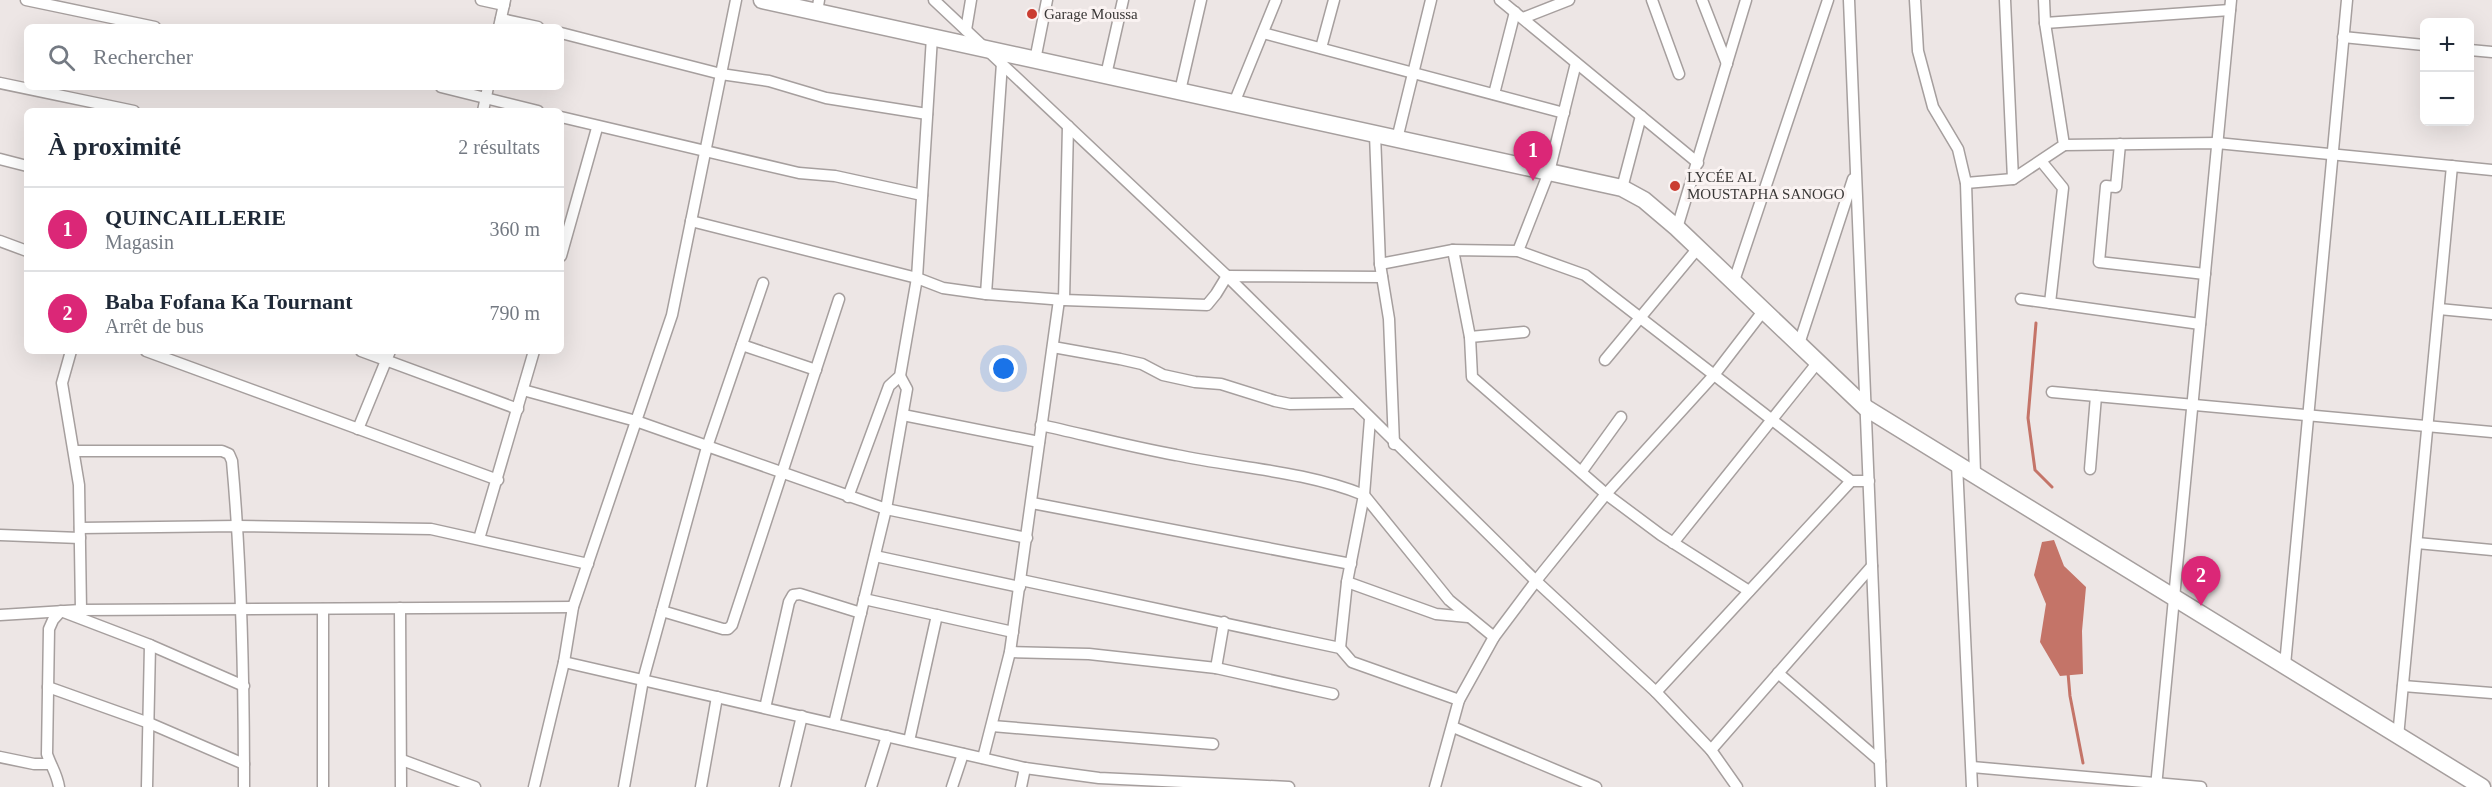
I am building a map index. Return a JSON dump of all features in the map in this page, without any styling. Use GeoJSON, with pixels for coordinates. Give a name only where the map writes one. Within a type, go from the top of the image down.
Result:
{"type":"FeatureCollection","features":[{"type":"Feature","properties":{"kind":"street"},"geometry":{"type":"LineString","coordinates":[[26,0],[141,24]]}},
{"type":"Feature","properties":{"kind":"street"},"geometry":{"type":"LineString","coordinates":[[481,0],[504,2],[500,23]]}},
{"type":"Feature","properties":{"kind":"street"},"geometry":{"type":"LineString","coordinates":[[534,787],[564,662],[573,607],[672,315],[736,0]]}},
{"type":"Feature","properties":{"kind":"street"},"geometry":{"type":"LineString","coordinates":[[762,0],[818,6],[932,37],[1622,188],[1644,200],[1677,228],[1866,408],[2482,787]]}},
{"type":"Feature","properties":{"kind":"street"},"geometry":{"type":"LineString","coordinates":[[934,0],[1227,276],[1394,444],[1536,581],[1656,692],[1711,750],[1737,787]]}},
{"type":"Feature","properties":{"kind":"street"},"geometry":{"type":"LineString","coordinates":[[966,30],[971,0]]}},
{"type":"Feature","properties":{"kind":"street"},"geometry":{"type":"LineString","coordinates":[[1035,60],[1047,0]]}},
{"type":"Feature","properties":{"kind":"street"},"geometry":{"type":"LineString","coordinates":[[1106,75],[1123,0]]}},
{"type":"Feature","properties":{"kind":"street"},"geometry":{"type":"LineString","coordinates":[[1180,91],[1201,0]]}},
{"type":"Feature","properties":{"kind":"street"},"geometry":{"type":"LineString","coordinates":[[1234,103],[1276,0]]}},
{"type":"Feature","properties":{"kind":"street"},"geometry":{"type":"LineString","coordinates":[[1321,48],[1334,0]]}},
{"type":"Feature","properties":{"kind":"street"},"geometry":{"type":"LineString","coordinates":[[1397,139],[1431,0]]}},
{"type":"Feature","properties":{"kind":"street"},"geometry":{"type":"LineString","coordinates":[[1500,0],[1698,163]]}},
{"type":"Feature","properties":{"kind":"street"},"geometry":{"type":"LineString","coordinates":[[1519,15],[1569,0]]}},
{"type":"Feature","properties":{"kind":"street"},"geometry":{"type":"LineString","coordinates":[[1652,0],[1679,74]]}},
{"type":"Feature","properties":{"kind":"street"},"geometry":{"type":"LineString","coordinates":[[1702,0],[1727,64]]}},
{"type":"Feature","properties":{"kind":"street"},"geometry":{"type":"LineString","coordinates":[[1677,228],[1746,0]]}},
{"type":"Feature","properties":{"kind":"street"},"geometry":{"type":"LineString","coordinates":[[1734,281],[1828,0]]}},
{"type":"Feature","properties":{"kind":"street"},"geometry":{"type":"LineString","coordinates":[[1849,0],[1881,787]]}},
{"type":"Feature","properties":{"kind":"street"},"geometry":{"type":"LineString","coordinates":[[1915,0],[1918,51],[1933,107],[1958,149],[1966,183],[1975,474]]}},
{"type":"Feature","properties":{"kind":"street"},"geometry":{"type":"LineString","coordinates":[[2006,0],[2013,180]]}},
{"type":"Feature","properties":{"kind":"street"},"geometry":{"type":"LineString","coordinates":[[2044,0],[2045,23],[2064,145]]}},
{"type":"Feature","properties":{"kind":"street"},"geometry":{"type":"LineString","coordinates":[[2285,665],[2347,0]]}},
{"type":"Feature","properties":{"kind":"street"},"geometry":{"type":"LineString","coordinates":[[2045,23],[2230,5],[2156,785]]}},
{"type":"Feature","properties":{"kind":"street"},"geometry":{"type":"LineString","coordinates":[[1494,94],[1519,15]]}},
{"type":"Feature","properties":{"kind":"street"},"geometry":{"type":"LineString","coordinates":[[1263,33],[1564,113]]}},
{"type":"Feature","properties":{"kind":"street"},"geometry":{"type":"LineString","coordinates":[[564,34],[721,74],[769,81],[826,98],[927,114]]}},
{"type":"Feature","properties":{"kind":"street"},"geometry":{"type":"LineString","coordinates":[[848,497],[889,386],[900,376],[917,278],[932,37]]}},
{"type":"Feature","properties":{"kind":"street"},"geometry":{"type":"LineString","coordinates":[[2343,37],[2420,45]]}},
{"type":"Feature","properties":{"kind":"street"},"geometry":{"type":"LineString","coordinates":[[2474,50],[2492,52]]}},
{"type":"Feature","properties":{"kind":"street"},"geometry":{"type":"LineString","coordinates":[[986,294],[1002,63]]}},
{"type":"Feature","properties":{"kind":"street"},"geometry":{"type":"LineString","coordinates":[[1518,251],[1549,172],[1576,63]]}},
{"type":"Feature","properties":{"kind":"street"},"geometry":{"type":"LineString","coordinates":[[0,83],[24,88]]}},
{"type":"Feature","properties":{"kind":"street"},"geometry":{"type":"LineString","coordinates":[[34,90],[120,108]]}},
{"type":"Feature","properties":{"kind":"street"},"geometry":{"type":"LineString","coordinates":[[469,90],[487,92],[530,108]]}},
{"type":"Feature","properties":{"kind":"street"},"geometry":{"type":"LineString","coordinates":[[484,108],[487,92]]}},
{"type":"Feature","properties":{"kind":"street"},"geometry":{"type":"LineString","coordinates":[[1622,188],[1641,116]]}},
{"type":"Feature","properties":{"kind":"street"},"geometry":{"type":"LineString","coordinates":[[564,118],[597,128],[706,150],[799,173],[835,176],[922,195]]}},
{"type":"Feature","properties":{"kind":"street"},"geometry":{"type":"LineString","coordinates":[[983,758],[1010,652],[1041,425],[1062,300],[1068,126]]}},
{"type":"Feature","properties":{"kind":"street"},"geometry":{"type":"LineString","coordinates":[[564,236],[567,216],[597,128]]}},
{"type":"Feature","properties":{"kind":"street"},"geometry":{"type":"LineString","coordinates":[[1375,134],[1380,264],[1389,319],[1394,444]]}},
{"type":"Feature","properties":{"kind":"street"},"geometry":{"type":"LineString","coordinates":[[1966,183],[2013,180],[2064,145],[2217,143],[2492,170]]}},
{"type":"Feature","properties":{"kind":"street"},"geometry":{"type":"LineString","coordinates":[[2121,144],[2116,187],[2106,186],[2099,262],[2205,274]]}},
{"type":"Feature","properties":{"kind":"street"},"geometry":{"type":"LineString","coordinates":[[0,159],[24,165]]}},
{"type":"Feature","properties":{"kind":"street"},"geometry":{"type":"LineString","coordinates":[[2041,160],[2063,188],[2050,303]]}},
{"type":"Feature","properties":{"kind":"street"},"geometry":{"type":"LineString","coordinates":[[2398,737],[2452,166]]}},
{"type":"Feature","properties":{"kind":"street"},"geometry":{"type":"LineString","coordinates":[[1799,344],[1856,171]]}},
{"type":"Feature","properties":{"kind":"street"},"geometry":{"type":"LineString","coordinates":[[691,221],[917,278],[943,288],[986,294],[1062,300],[1207,304],[1227,276]]}},
{"type":"Feature","properties":{"kind":"street"},"geometry":{"type":"LineString","coordinates":[[0,241],[24,250]]}},
{"type":"Feature","properties":{"kind":"street"},"geometry":{"type":"LineString","coordinates":[[1605,360],[1698,248]]}},
{"type":"Feature","properties":{"kind":"street"},"geometry":{"type":"LineString","coordinates":[[1380,264],[1453,250],[1518,251],[1585,275],[1851,481],[1869,481]]}},
{"type":"Feature","properties":{"kind":"street"},"geometry":{"type":"LineString","coordinates":[[1453,250],[1470,337],[1472,377],[1606,494],[1673,543],[1749,591]]}},
{"type":"Feature","properties":{"kind":"street"},"geometry":{"type":"LineString","coordinates":[[1227,276],[1382,277]]}},
{"type":"Feature","properties":{"kind":"street"},"geometry":{"type":"LineString","coordinates":[[624,787],[643,680],[707,447],[763,283]]}},
{"type":"Feature","properties":{"kind":"street"},"geometry":{"type":"LineString","coordinates":[[662,611],[723,629],[728,629],[732,625],[839,299]]}},
{"type":"Feature","properties":{"kind":"street"},"geometry":{"type":"LineString","coordinates":[[2021,299],[2200,324]]}},
{"type":"Feature","properties":{"kind":"street"},"geometry":{"type":"LineString","coordinates":[[2439,309],[2492,314]]}},
{"type":"Feature","properties":{"kind":"street"},"geometry":{"type":"LineString","coordinates":[[1435,787],[1459,700],[1494,638],[1536,581],[1606,494],[1714,375],[1764,310]]}},
{"type":"Feature","properties":{"kind":"street"},"geometry":{"type":"LineString","coordinates":[[1470,337],[1524,332]]}},
{"type":"Feature","properties":{"kind":"street"},"geometry":{"type":"LineString","coordinates":[[742,345],[816,370]]}},
{"type":"Feature","properties":{"kind":"street"},"geometry":{"type":"LineString","coordinates":[[1053,347],[1120,358],[1142,364],[1163,375],[1195,382],[1221,384],[1290,404],[1354,403]]}},
{"type":"Feature","properties":{"kind":"street"},"geometry":{"type":"LineString","coordinates":[[70,354],[62,383],[63,400],[75,451],[79,485],[81,610]]}},
{"type":"Feature","properties":{"kind":"street"},"geometry":{"type":"LineString","coordinates":[[154,354],[498,480]]}},
{"type":"Feature","properties":{"kind":"street"},"geometry":{"type":"LineString","coordinates":[[479,539],[533,354]]}},
{"type":"Feature","properties":{"kind":"street"},"geometry":{"type":"LineString","coordinates":[[358,429],[388,356],[518,409]]}},
{"type":"Feature","properties":{"kind":"street"},"geometry":{"type":"LineString","coordinates":[[1673,543],[1818,362]]}},
{"type":"Feature","properties":{"kind":"street"},"geometry":{"type":"LineString","coordinates":[[834,724],[886,509],[908,389],[900,376]]}},
{"type":"Feature","properties":{"kind":"street"},"geometry":{"type":"LineString","coordinates":[[523,390],[636,422],[886,509],[1027,538]]}},
{"type":"Feature","properties":{"kind":"street"},"geometry":{"type":"LineString","coordinates":[[2052,392],[2492,432]]}},
{"type":"Feature","properties":{"kind":"street"},"geometry":{"type":"LineString","coordinates":[[2090,469],[2096,396]]}},
{"type":"Feature","properties":{"kind":"street"},"geometry":{"type":"LineString","coordinates":[[903,415],[1039,442]]}},
{"type":"Feature","properties":{"kind":"street"},"geometry":{"type":"LineString","coordinates":[[1582,471],[1621,417]]}},
{"type":"Feature","properties":{"kind":"street"},"geometry":{"type":"LineString","coordinates":[[1340,648],[1347,582],[1364,495],[1370,419]]}},
{"type":"Feature","properties":{"kind":"street"},"geometry":{"type":"LineString","coordinates":[[1041,425],[1177,456],[1262,469],[1343,487],[1364,495],[1449,600],[1494,638]]}},
{"type":"Feature","properties":{"kind":"street"},"geometry":{"type":"LineString","coordinates":[[75,451],[222,451],[229,454],[232,461],[238,526],[244,686],[243,787]]}},
{"type":"Feature","properties":{"kind":"street"},"geometry":{"type":"LineString","coordinates":[[1957,464],[1972,787]]}},
{"type":"Feature","properties":{"kind":"street"},"geometry":{"type":"LineString","coordinates":[[1656,692],[1851,481]]}},
{"type":"Feature","properties":{"kind":"street"},"geometry":{"type":"LineString","coordinates":[[1032,503],[1351,564]]}},
{"type":"Feature","properties":{"kind":"street"},"geometry":{"type":"LineString","coordinates":[[0,535],[238,526],[431,529],[588,564]]}},
{"type":"Feature","properties":{"kind":"street"},"geometry":{"type":"LineString","coordinates":[[2416,543],[2489,552]]}},
{"type":"Feature","properties":{"kind":"street"},"geometry":{"type":"LineString","coordinates":[[874,556],[1224,622],[1340,648],[1352,662],[1459,700]]}},
{"type":"Feature","properties":{"kind":"street"},"geometry":{"type":"LineString","coordinates":[[1711,750],[1872,566]]}},
{"type":"Feature","properties":{"kind":"street"},"geometry":{"type":"LineString","coordinates":[[1347,582],[1436,614],[1469,617]]}},
{"type":"Feature","properties":{"kind":"street"},"geometry":{"type":"LineString","coordinates":[[765,708],[789,602],[793,595],[800,594],[861,613]]}},
{"type":"Feature","properties":{"kind":"street"},"geometry":{"type":"LineString","coordinates":[[864,599],[1013,632]]}},
{"type":"Feature","properties":{"kind":"street"},"geometry":{"type":"LineString","coordinates":[[0,615],[81,610],[573,607]]}},
{"type":"Feature","properties":{"kind":"street"},"geometry":{"type":"LineString","coordinates":[[399,608],[401,787]]}},
{"type":"Feature","properties":{"kind":"street"},"geometry":{"type":"LineString","coordinates":[[323,609],[323,787]]}},
{"type":"Feature","properties":{"kind":"street"},"geometry":{"type":"LineString","coordinates":[[61,612],[150,645],[244,686]]}},
{"type":"Feature","properties":{"kind":"street"},"geometry":{"type":"LineString","coordinates":[[59,787],[57,773],[50,764],[47,754],[49,629],[53,620],[61,612]]}},
{"type":"Feature","properties":{"kind":"street"},"geometry":{"type":"LineString","coordinates":[[909,741],[937,615]]}},
{"type":"Feature","properties":{"kind":"street"},"geometry":{"type":"LineString","coordinates":[[1216,668],[1224,622]]}},
{"type":"Feature","properties":{"kind":"street"},"geometry":{"type":"LineString","coordinates":[[147,787],[150,645]]}},
{"type":"Feature","properties":{"kind":"street"},"geometry":{"type":"LineString","coordinates":[[1010,652],[1089,654],[1216,668],[1333,694]]}},
{"type":"Feature","properties":{"kind":"street"},"geometry":{"type":"LineString","coordinates":[[564,662],[1025,768],[1098,782],[1289,787]]}},
{"type":"Feature","properties":{"kind":"street"},"geometry":{"type":"LineString","coordinates":[[1778,673],[1880,761]]}},
{"type":"Feature","properties":{"kind":"street"},"geometry":{"type":"LineString","coordinates":[[2403,686],[2492,693]]}},
{"type":"Feature","properties":{"kind":"street"},"geometry":{"type":"LineString","coordinates":[[48,687],[149,723],[244,764]]}},
{"type":"Feature","properties":{"kind":"street"},"geometry":{"type":"LineString","coordinates":[[701,787],[717,697]]}},
{"type":"Feature","properties":{"kind":"street"},"geometry":{"type":"LineString","coordinates":[[785,787],[802,716]]}},
{"type":"Feature","properties":{"kind":"street"},"geometry":{"type":"LineString","coordinates":[[992,726],[1213,744]]}},
{"type":"Feature","properties":{"kind":"street"},"geometry":{"type":"LineString","coordinates":[[1453,727],[1596,787]]}},
{"type":"Feature","properties":{"kind":"street"},"geometry":{"type":"LineString","coordinates":[[871,787],[887,736]]}},
{"type":"Feature","properties":{"kind":"street"},"geometry":{"type":"LineString","coordinates":[[951,787],[963,754]]}},
{"type":"Feature","properties":{"kind":"street"},"geometry":{"type":"LineString","coordinates":[[0,757],[34,764],[50,764]]}},
{"type":"Feature","properties":{"kind":"street"},"geometry":{"type":"LineString","coordinates":[[402,760],[475,787]]}},
{"type":"Feature","properties":{"kind":"street"},"geometry":{"type":"LineString","coordinates":[[1972,767],[2156,785],[2201,787]]}},
{"type":"Feature","properties":{"kind":"street"},"geometry":{"type":"LineString","coordinates":[[1021,787],[1025,768]]}},
{"type":"Feature","properties":{"kind":"shaded area"},"geometry":{"type":"Polygon","coordinates":[[[2054,540],[2064,566],[2086,587],[2082,631],[2083,674],[2060,676],[2040,642],[2046,604],[2034,575],[2042,542],[2054,540]]]}},
{"type":"Feature","properties":{"kind":"waterway"},"geometry":{"type":"LineString","coordinates":[[2036,323],[2028,418],[2035,470],[2052,487]]}},
{"type":"Feature","properties":{"kind":"waterway"},"geometry":{"type":"LineString","coordinates":[[2068,673],[2070,696],[2083,763]]}},
{"type":"Feature","properties":{"kind":"place","name":"Garage Moussa"},"geometry":{"type":"Point","coordinates":[1032,14]}},
{"type":"Feature","properties":{"kind":"place","name":"QUINCAILLERIE"},"geometry":{"type":"Point","coordinates":[1533,181]}},
{"type":"Feature","properties":{"kind":"place","name":"LYCÉE AL MOUSTAPHA SANOGO"},"geometry":{"type":"Point","coordinates":[1675,186]}},
{"type":"Feature","properties":{"kind":"place","name":"Baba Fofana Ka Tournant"},"geometry":{"type":"Point","coordinates":[2201,606]}}]}
